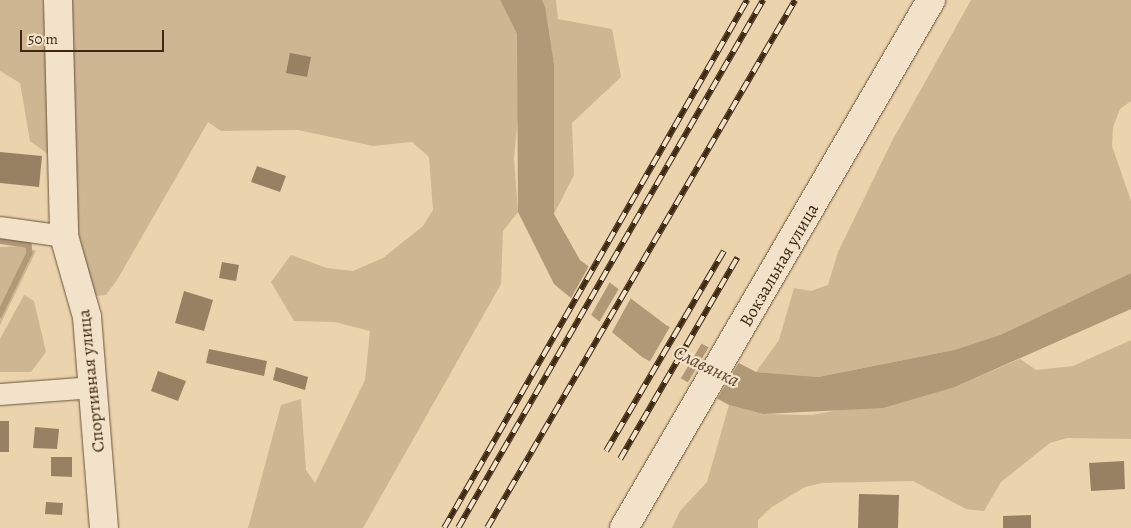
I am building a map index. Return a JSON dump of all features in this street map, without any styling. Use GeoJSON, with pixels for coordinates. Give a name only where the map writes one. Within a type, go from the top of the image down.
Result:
{"type":"FeatureCollection","features":[{"type":"Feature","properties":{"kind":"street","name":"Спортивная улица"},"geometry":{"type":"LineString","coordinates":[[58,0],[64,236],[87,317],[104,528]]}},
{"type":"Feature","properties":{"kind":"street","name":"Вокзальная улица"},"geometry":{"type":"LineString","coordinates":[[624,528],[772,279],[931,0]]}},
{"type":"Feature","properties":{"kind":"street"},"geometry":{"type":"LineString","coordinates":[[0,227],[64,236]]}},
{"type":"Feature","properties":{"kind":"street"},"geometry":{"type":"LineString","coordinates":[[0,394],[93,387]]}},
{"type":"Feature","properties":{"kind":"shaded area"},"geometry":{"type":"Polygon","coordinates":[[[0,0],[43,0],[52,157],[30,141],[20,83],[0,71],[0,0]]]}},
{"type":"Feature","properties":{"kind":"shaded area"},"geometry":{"type":"Polygon","coordinates":[[[71,0],[500,0],[517,34],[520,97],[514,158],[518,212],[503,231],[501,284],[363,528],[248,528],[281,405],[301,399],[306,470],[315,483],[365,380],[370,331],[335,322],[294,321],[271,282],[291,255],[327,268],[353,271],[383,258],[423,226],[433,210],[429,157],[412,142],[373,146],[298,130],[221,131],[208,122],[117,280],[106,295],[94,296],[78,230],[71,0]]]}},
{"type":"Feature","properties":{"kind":"shaded area"},"geometry":{"type":"Polygon","coordinates":[[[542,0],[556,0],[558,19],[612,29],[621,77],[572,123],[574,175],[554,214],[554,64],[542,0]]]}},
{"type":"Feature","properties":{"kind":"shaded area"},"geometry":{"type":"Polygon","coordinates":[[[971,0],[1131,0],[1131,101],[1120,109],[1113,127],[1112,146],[1131,201],[1131,273],[1000,335],[954,350],[818,377],[756,372],[779,340],[794,288],[811,291],[828,285],[838,252],[892,141],[971,0]]]}},
{"type":"Feature","properties":{"kind":"shaded area"},"geometry":{"type":"Polygon","coordinates":[[[22,246],[36,251],[0,325],[0,247],[22,246]]]}},
{"type":"Feature","properties":{"kind":"shaded area"},"geometry":{"type":"Polygon","coordinates":[[[24,295],[34,301],[46,352],[31,372],[0,372],[0,339],[24,295]]]}},
{"type":"Feature","properties":{"kind":"shaded area"},"geometry":{"type":"Polygon","coordinates":[[[1131,340],[1131,439],[1067,438],[1050,443],[1001,482],[984,511],[966,509],[913,481],[822,483],[805,487],[772,507],[758,520],[758,528],[672,528],[680,511],[707,482],[729,405],[763,414],[812,415],[955,387],[1020,359],[1036,370],[1073,366],[1131,340]]]}},
{"type":"Feature","properties":{"kind":"water","name":"Славянка"},"geometry":{"type":"Polygon","coordinates":[[[500,0],[542,0],[545,7],[554,64],[554,214],[580,260],[666,325],[756,372],[818,377],[954,350],[1000,335],[1131,273],[1131,309],[955,387],[883,408],[763,414],[729,405],[642,357],[554,284],[518,212],[517,34],[500,0]]]}},
{"type":"Feature","properties":{"kind":"pier"},"geometry":{"type":"Polygon","coordinates":[[[590,264],[611,280],[590,317],[570,300],[590,264]]]}},
{"type":"Feature","properties":{"kind":"pier"},"geometry":{"type":"Polygon","coordinates":[[[620,287],[632,296],[611,334],[598,324],[620,287]]]}},
{"type":"Feature","properties":{"kind":"pier"},"geometry":{"type":"Polygon","coordinates":[[[671,325],[703,341],[680,380],[649,363],[671,325]]]}},
{"type":"Feature","properties":{"kind":"pier"},"geometry":{"type":"Polygon","coordinates":[[[710,345],[740,361],[716,401],[687,384],[710,345]]]}},
{"type":"Feature","properties":{"kind":"building"},"geometry":{"type":"Polygon","coordinates":[[[290,53],[311,57],[307,77],[286,73],[290,53]]]}},
{"type":"Feature","properties":{"kind":"building"},"geometry":{"type":"Polygon","coordinates":[[[0,152],[42,156],[39,187],[0,183],[0,152]]]}},
{"type":"Feature","properties":{"kind":"building"},"geometry":{"type":"Polygon","coordinates":[[[257,166],[286,176],[280,192],[251,182],[257,166]]]}},
{"type":"Feature","properties":{"kind":"building"},"geometry":{"type":"Polygon","coordinates":[[[222,262],[239,265],[236,281],[219,278],[222,262]]]}},
{"type":"Feature","properties":{"kind":"building"},"geometry":{"type":"Polygon","coordinates":[[[184,291],[213,300],[204,331],[175,323],[184,291]]]}},
{"type":"Feature","properties":{"kind":"building"},"geometry":{"type":"Polygon","coordinates":[[[209,349],[267,361],[264,376],[206,363],[209,349]]]}},
{"type":"Feature","properties":{"kind":"building"},"geometry":{"type":"Polygon","coordinates":[[[276,367],[308,377],[305,390],[273,380],[276,367]]]}},
{"type":"Feature","properties":{"kind":"building"},"geometry":{"type":"Polygon","coordinates":[[[158,371],[186,381],[178,401],[151,391],[158,371]]]}},
{"type":"Feature","properties":{"kind":"building"},"geometry":{"type":"Polygon","coordinates":[[[0,421],[9,421],[9,452],[0,452],[0,421]]]}},
{"type":"Feature","properties":{"kind":"building"},"geometry":{"type":"Polygon","coordinates":[[[35,427],[59,429],[57,449],[33,448],[35,427]]]}},
{"type":"Feature","properties":{"kind":"building"},"geometry":{"type":"Polygon","coordinates":[[[51,457],[72,457],[72,477],[51,476],[51,457]]]}},
{"type":"Feature","properties":{"kind":"building"},"geometry":{"type":"Polygon","coordinates":[[[1124,461],[1125,489],[1091,491],[1089,463],[1124,461]]]}},
{"type":"Feature","properties":{"kind":"building"},"geometry":{"type":"Polygon","coordinates":[[[859,494],[899,495],[898,528],[858,528],[859,494]]]}},
{"type":"Feature","properties":{"kind":"building"},"geometry":{"type":"Polygon","coordinates":[[[46,502],[63,503],[62,515],[45,514],[46,502]]]}},
{"type":"Feature","properties":{"kind":"building"},"geometry":{"type":"Polygon","coordinates":[[[1031,515],[1031,528],[1003,528],[1003,516],[1031,515]]]}},
{"type":"Feature","properties":{"kind":"waterway"},"geometry":{"type":"LineString","coordinates":[[0,241],[29,245],[30,253],[0,315]]}},
{"type":"Feature","properties":{"kind":"railway"},"geometry":{"type":"LineString","coordinates":[[444,528],[747,0]]}},
{"type":"Feature","properties":{"kind":"railway"},"geometry":{"type":"LineString","coordinates":[[458,528],[763,0]]}},
{"type":"Feature","properties":{"kind":"railway"},"geometry":{"type":"LineString","coordinates":[[487,528],[795,0]]}},
{"type":"Feature","properties":{"kind":"railway"},"geometry":{"type":"LineString","coordinates":[[606,451],[724,251]]}},
{"type":"Feature","properties":{"kind":"railway"},"geometry":{"type":"LineString","coordinates":[[620,459],[737,258]]}}]}
